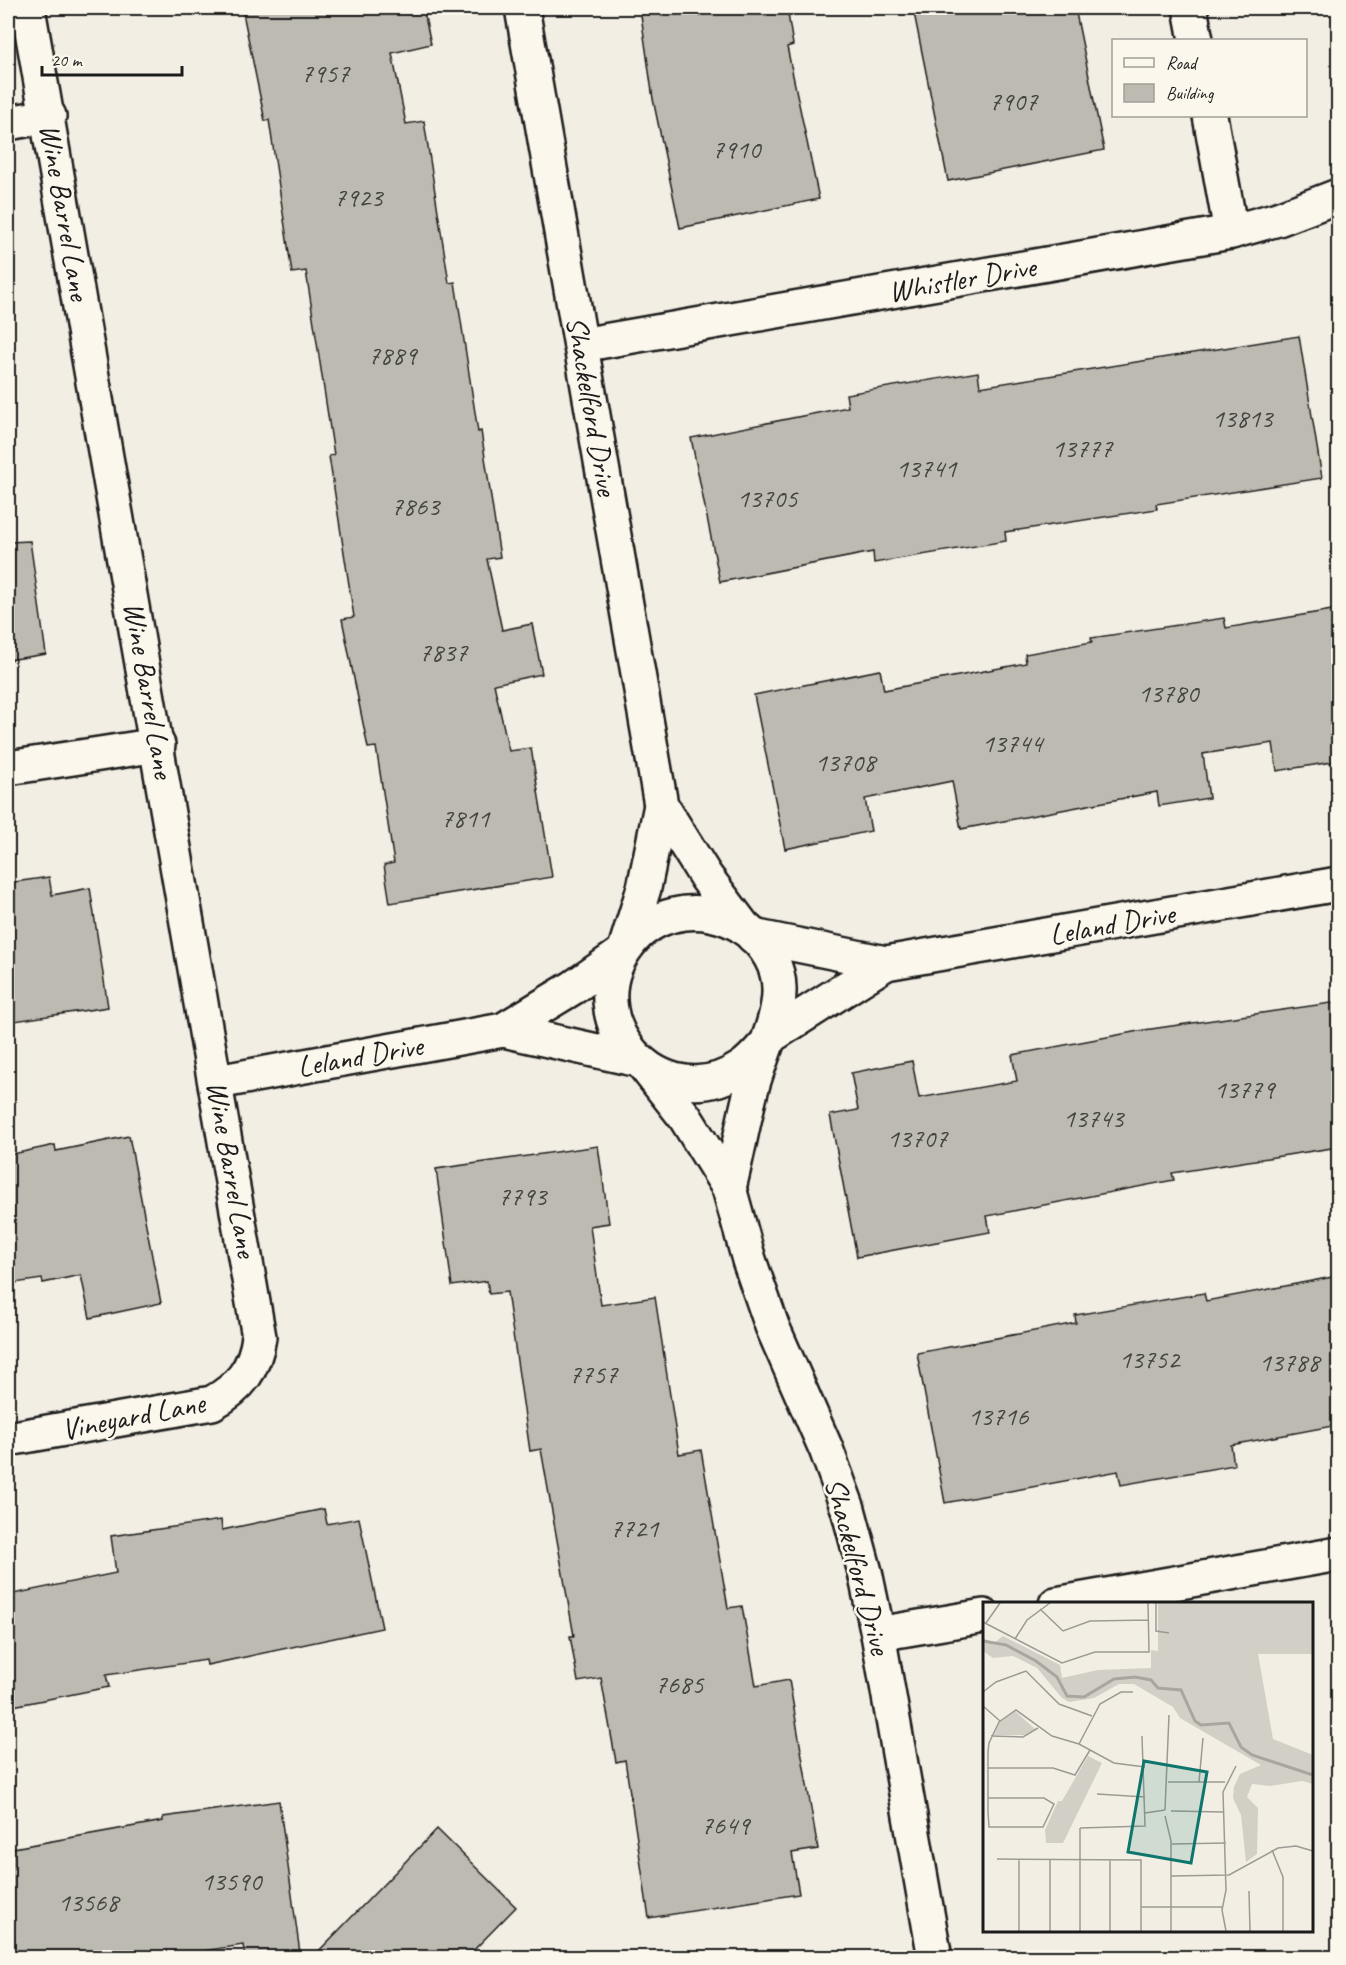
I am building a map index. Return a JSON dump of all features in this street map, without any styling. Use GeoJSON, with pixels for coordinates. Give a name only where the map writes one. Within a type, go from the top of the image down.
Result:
{"type":"FeatureCollection","features":[{"type":"Feature","properties":{"kind":"street","name":"Wine Barrel Lane"},"geometry":{"type":"LineString","coordinates":[[28,8],[49,116],[258,1326],[258,1347],[248,1372]]}},
{"type":"Feature","properties":{"kind":"street","name":"Shackelford Drive"},"geometry":{"type":"LineString","coordinates":[[522,8],[661,805],[644,888],[623,951]]}},
{"type":"Feature","properties":{"kind":"street"},"geometry":{"type":"LineString","coordinates":[[1190,8],[1196,39]]}},
{"type":"Feature","properties":{"kind":"street"},"geometry":{"type":"LineString","coordinates":[[8,123],[49,116]]}},
{"type":"Feature","properties":{"kind":"street"},"geometry":{"type":"LineString","coordinates":[[1210,117],[1231,232]]}},
{"type":"Feature","properties":{"kind":"street","name":"Whistler Drive"},"geometry":{"type":"LineString","coordinates":[[581,345],[1231,232],[1278,219],[1338,196]]}},
{"type":"Feature","properties":{"kind":"street"},"geometry":{"type":"LineString","coordinates":[[8,768],[158,744]]}},
{"type":"Feature","properties":{"kind":"street","name":"Shackelford Drive"},"geometry":{"type":"LineString","coordinates":[[661,805],[712,886],[749,932]]}},
{"type":"Feature","properties":{"kind":"street","name":"Leland Drive"},"geometry":{"type":"LineString","coordinates":[[749,932],[886,963],[1338,885]]}},
{"type":"Feature","properties":{"kind":"street"},"geometry":{"type":"LineString","coordinates":[[680,913],[720,916],[749,932],[769,956],[779,986],[779,1011],[767,1041],[741,1068],[717,1079],[705,1081],[667,1078],[641,1063],[618,1035],[610,1011],[610,985],[623,951],[634,937],[655,922],[680,913]]}},
{"type":"Feature","properties":{"kind":"street","name":"Leland Drive"},"geometry":{"type":"LineString","coordinates":[[217,1082],[503,1030],[574,987],[623,951]]}},
{"type":"Feature","properties":{"kind":"street","name":"Leland Drive"},"geometry":{"type":"LineString","coordinates":[[767,1041],[886,963]]}},
{"type":"Feature","properties":{"kind":"street","name":"Leland Drive"},"geometry":{"type":"LineString","coordinates":[[503,1030],[641,1063]]}},
{"type":"Feature","properties":{"kind":"street","name":"Shackelford Drive"},"geometry":{"type":"LineString","coordinates":[[729,1188],[767,1041]]}},
{"type":"Feature","properties":{"kind":"street","name":"Shackelford Drive"},"geometry":{"type":"LineString","coordinates":[[641,1063],[684,1117],[729,1188],[749,1260],[772,1326],[826,1449],[848,1509],[865,1572],[878,1634],[934,1958]]}},
{"type":"Feature","properties":{"kind":"street","name":"Vineyard Lane"},"geometry":{"type":"LineString","coordinates":[[8,1439],[197,1407],[226,1395],[248,1372]]}},
{"type":"Feature","properties":{"kind":"street"},"geometry":{"type":"LineString","coordinates":[[1067,1602],[1338,1554]]}},
{"type":"Feature","properties":{"kind":"street"},"geometry":{"type":"LineString","coordinates":[[878,1634],[983,1616]]}},
{"type":"Feature","properties":{"kind":"building"},"geometry":{"type":"Polygon","coordinates":[[[242,8],[423,8],[431,44],[392,53],[406,124],[424,121],[449,283],[455,282],[500,557],[487,559],[502,630],[532,624],[542,674],[494,684],[509,751],[531,748],[552,877],[390,903],[384,865],[394,863],[376,747],[368,748],[342,619],[354,617],[329,456],[334,455],[306,271],[292,273],[269,120],[265,121],[242,8]]]}},
{"type":"Feature","properties":{"kind":"building"},"geometry":{"type":"Polygon","coordinates":[[[640,8],[787,8],[793,45],[787,47],[819,199],[680,228],[653,99],[640,8]]]}},
{"type":"Feature","properties":{"kind":"building"},"geometry":{"type":"Polygon","coordinates":[[[913,8],[1075,8],[1104,150],[948,181],[913,8]]]}},
{"type":"Feature","properties":{"kind":"building"},"geometry":{"type":"Polygon","coordinates":[[[1299,336],[1322,478],[1156,504],[1157,509],[1005,532],[1006,541],[874,563],[873,552],[720,582],[691,438],[848,407],[846,394],[978,372],[980,387],[1299,336]]]}},
{"type":"Feature","properties":{"kind":"building"},"geometry":{"type":"Polygon","coordinates":[[[30,541],[46,654],[8,660],[8,542],[30,541]]]}},
{"type":"Feature","properties":{"kind":"building"},"geometry":{"type":"Polygon","coordinates":[[[1338,609],[1338,761],[1277,771],[1273,743],[1203,754],[1209,798],[1159,806],[1157,792],[961,829],[952,781],[865,799],[871,831],[785,849],[754,695],[880,670],[884,690],[1026,663],[1025,654],[1092,642],[1091,638],[1224,618],[1226,628],[1338,609]]]}},
{"type":"Feature","properties":{"kind":"building"},"geometry":{"type":"Polygon","coordinates":[[[49,877],[52,895],[90,888],[108,1007],[8,1022],[8,883],[49,877]]]}},
{"type":"Feature","properties":{"kind":"building"},"geometry":{"type":"Polygon","coordinates":[[[1338,1002],[1338,1147],[1172,1173],[1174,1180],[987,1216],[990,1232],[857,1257],[830,1115],[858,1110],[851,1073],[912,1061],[919,1098],[1017,1081],[1012,1055],[1144,1030],[1338,1002]]]}},
{"type":"Feature","properties":{"kind":"building"},"geometry":{"type":"Polygon","coordinates":[[[129,1136],[161,1303],[90,1318],[81,1275],[43,1283],[42,1279],[8,1284],[8,1155],[55,1145],[56,1151],[129,1136]]]}},
{"type":"Feature","properties":{"kind":"building"},"geometry":{"type":"Polygon","coordinates":[[[598,1146],[609,1223],[590,1226],[601,1305],[655,1297],[679,1454],[701,1450],[728,1608],[742,1606],[756,1686],[789,1680],[818,1849],[792,1853],[799,1894],[649,1918],[625,1760],[616,1762],[601,1678],[578,1682],[570,1636],[574,1636],[541,1449],[530,1451],[507,1292],[489,1294],[487,1281],[452,1286],[436,1169],[598,1146]]]}},
{"type":"Feature","properties":{"kind":"building"},"geometry":{"type":"Polygon","coordinates":[[[1338,1276],[1338,1425],[1231,1445],[1234,1465],[1121,1485],[1118,1471],[945,1503],[917,1353],[1076,1323],[1075,1315],[1204,1293],[1206,1301],[1338,1276]]]}},
{"type":"Feature","properties":{"kind":"building"},"geometry":{"type":"Polygon","coordinates":[[[324,1509],[327,1524],[359,1518],[382,1628],[207,1665],[206,1660],[106,1675],[109,1687],[8,1707],[8,1595],[116,1573],[111,1536],[221,1520],[222,1530],[324,1509]]]}},
{"type":"Feature","properties":{"kind":"building"},"geometry":{"type":"Polygon","coordinates":[[[279,1801],[300,1953],[245,1958],[243,1945],[154,1958],[8,1958],[8,1849],[163,1821],[163,1817],[279,1801]]]}},
{"type":"Feature","properties":{"kind":"building"},"geometry":{"type":"Polygon","coordinates":[[[437,1829],[516,1907],[466,1958],[312,1958],[437,1829]]]}}]}
